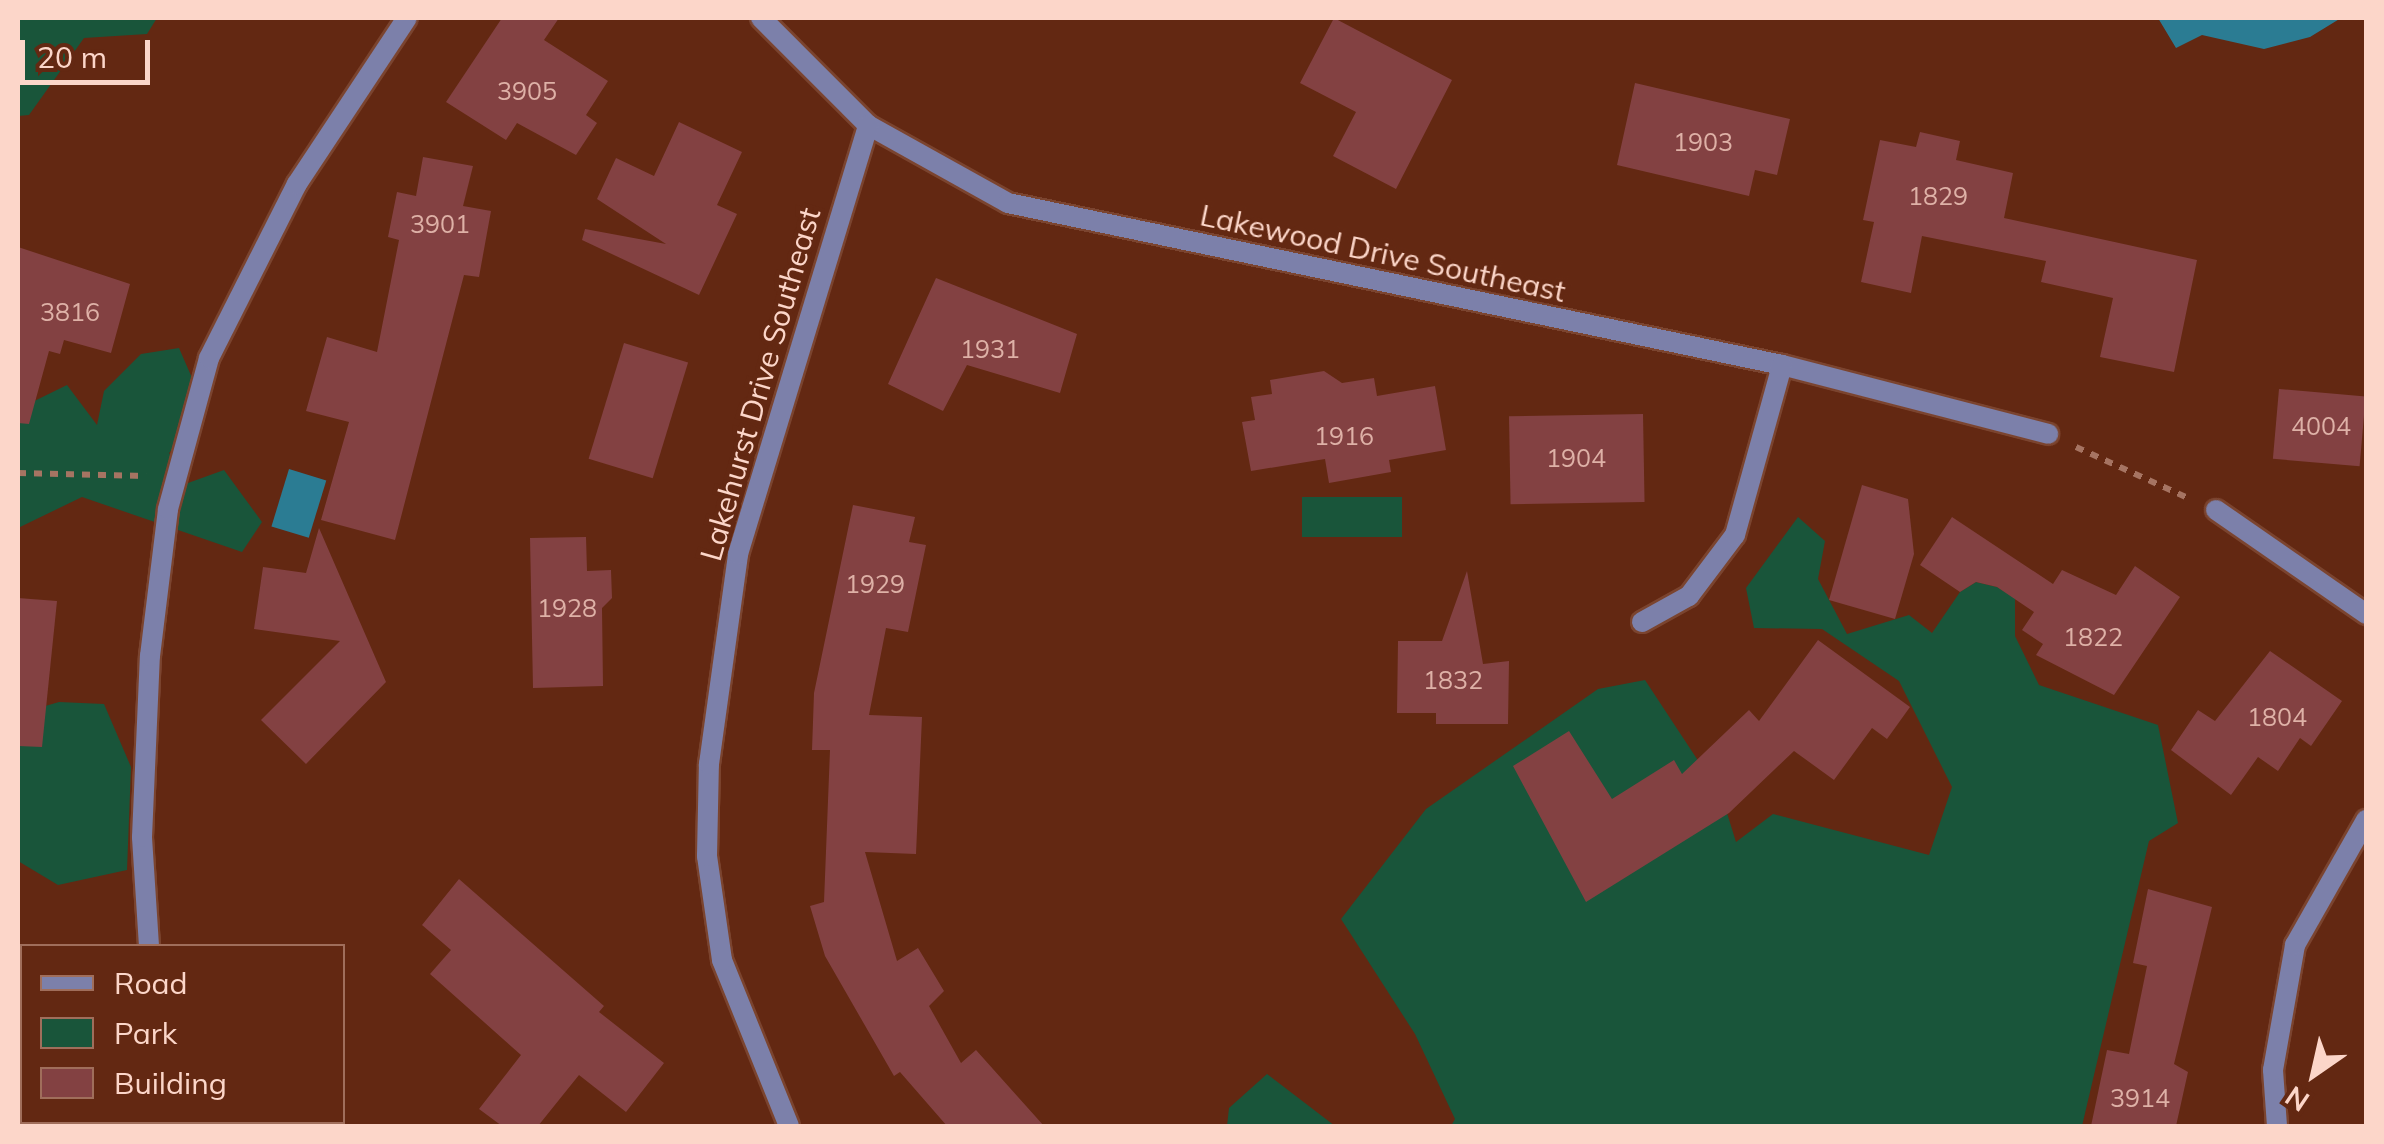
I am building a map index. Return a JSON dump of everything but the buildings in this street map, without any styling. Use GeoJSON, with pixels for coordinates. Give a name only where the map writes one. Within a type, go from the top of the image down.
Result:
{"type":"FeatureCollection","features":[{"type":"Feature","properties":{"kind":"street"},"geometry":{"type":"LineString","coordinates":[[149,944],[142,837],[150,656],[177,476],[209,358],[297,184],[408,18]]}},
{"type":"Feature","properties":{"kind":"street","name":"Lakewood Drive Southeast"},"geometry":{"type":"LineString","coordinates":[[761,18],[868,125],[1008,203],[1782,365],[2048,434]]}},
{"type":"Feature","properties":{"kind":"street","name":"Lakehurst Drive Southeast"},"geometry":{"type":"LineString","coordinates":[[789,1126],[722,960],[707,856],[709,764],[738,554],[868,125]]}},
{"type":"Feature","properties":{"kind":"street"},"geometry":{"type":"LineString","coordinates":[[1642,622],[1689,596],[1735,534],[1782,365]]}},
{"type":"Feature","properties":{"kind":"street"},"geometry":{"type":"LineString","coordinates":[[2216,510],[2366,614]]}},
{"type":"Feature","properties":{"kind":"street"},"geometry":{"type":"LineString","coordinates":[[2276,1126],[2273,1070],[2295,945],[2366,820]]}},
{"type":"Feature","properties":{"kind":"path"},"geometry":{"type":"LineString","coordinates":[[2048,434],[2216,510]]}},
{"type":"Feature","properties":{"kind":"path"},"geometry":{"type":"LineString","coordinates":[[18,473],[177,476]]}},
{"type":"Feature","properties":{"kind":"green space"},"geometry":{"type":"Polygon","coordinates":[[[18,18],[157,18],[147,34],[84,38],[29,115],[18,116],[18,18]]]}},
{"type":"Feature","properties":{"kind":"green space"},"geometry":{"type":"Polygon","coordinates":[[[179,348],[206,410],[169,453],[188,483],[224,470],[262,522],[242,552],[82,497],[18,528],[18,409],[67,385],[97,425],[104,391],[141,354],[179,348]]]}},
{"type":"Feature","properties":{"kind":"green space"},"geometry":{"type":"Polygon","coordinates":[[[1302,497],[1402,497],[1402,537],[1302,537],[1302,497]]]}},
{"type":"Feature","properties":{"kind":"green space"},"geometry":{"type":"Polygon","coordinates":[[[1798,517],[1825,541],[1818,579],[1847,634],[1909,615],[1932,633],[1960,592],[1976,582],[1997,587],[2015,598],[2015,636],[2039,685],[2158,725],[2178,823],[2149,841],[2082,1126],[1451,1126],[1455,1119],[1415,1034],[1341,919],[1426,809],[1598,689],[1645,680],[1722,797],[1736,842],[1773,814],[1929,855],[1952,787],[1899,681],[1822,629],[1754,628],[1746,588],[1798,517]]]}},
{"type":"Feature","properties":{"kind":"green space"},"geometry":{"type":"Polygon","coordinates":[[[59,702],[104,704],[131,767],[127,870],[58,885],[18,861],[18,714],[59,702]]]}},
{"type":"Feature","properties":{"kind":"green space"},"geometry":{"type":"Polygon","coordinates":[[[1267,1074],[1335,1126],[1227,1126],[1229,1108],[1267,1074]]]}},
{"type":"Feature","properties":{"kind":"water"},"geometry":{"type":"Polygon","coordinates":[[[2158,18],[2341,18],[2310,37],[2264,49],[2202,35],[2176,48],[2158,18]]]}},
{"type":"Feature","properties":{"kind":"water"},"geometry":{"type":"Polygon","coordinates":[[[289,469],[326,480],[309,538],[271,526],[289,469]]]}}]}
